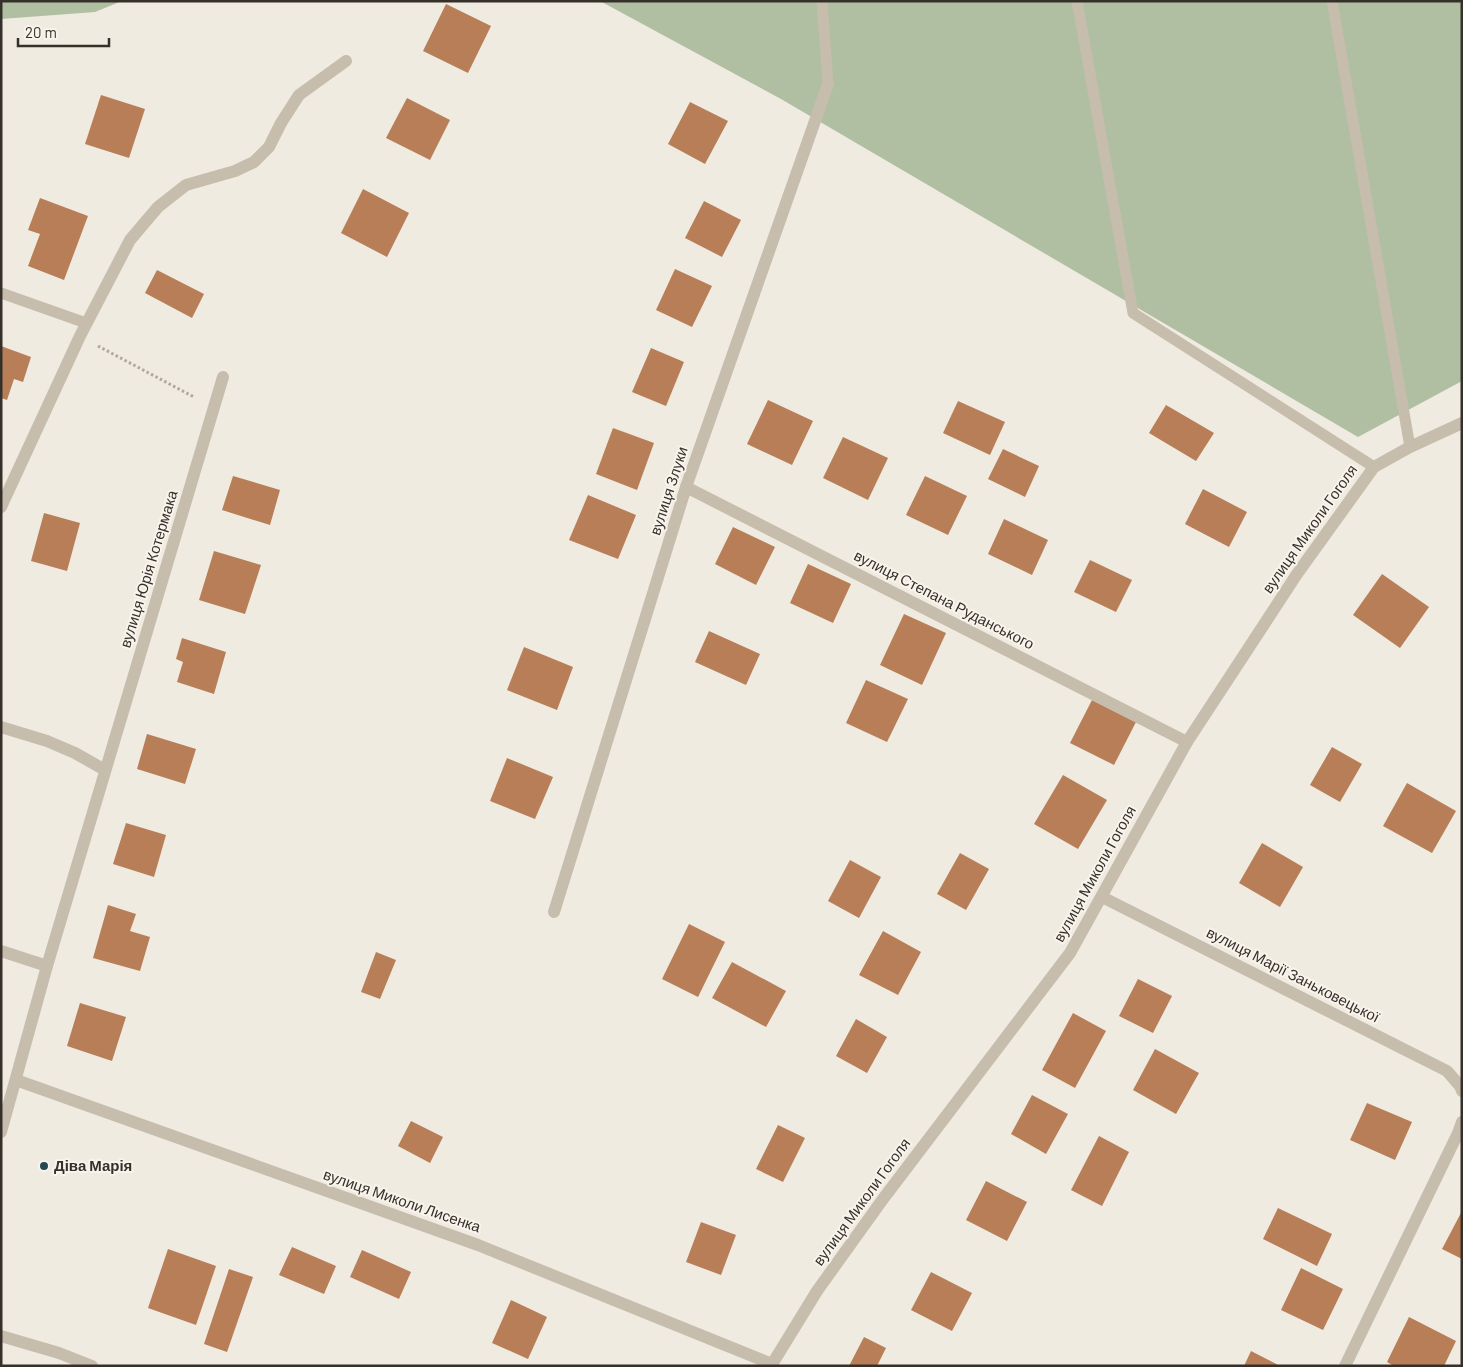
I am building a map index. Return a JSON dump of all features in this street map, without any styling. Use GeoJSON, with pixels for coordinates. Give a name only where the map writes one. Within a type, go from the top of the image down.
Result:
{"type":"FeatureCollection","features":[{"type":"Feature","properties":{"kind":"street"},"geometry":{"type":"LineString","coordinates":[[1,507],[86,323],[130,240],[158,207],[186,185],[235,172],[254,162],[269,147],[300,95],[346,61]]}},
{"type":"Feature","properties":{"kind":"street","name":"вулиця Злуки"},"geometry":{"type":"LineString","coordinates":[[554,912],[686,487],[828,84]]}},
{"type":"Feature","properties":{"kind":"street","name":"вулиця Юрія Котермака"},"geometry":{"type":"LineString","coordinates":[[1,1132],[47,966],[223,377]]}},
{"type":"Feature","properties":{"kind":"street","name":"вулиця Миколи Гоголя"},"geometry":{"type":"LineString","coordinates":[[772,1365],[818,1291],[883,1199],[1070,953],[1187,742],[1297,574],[1374,467],[1410,447],[1462,423]]}},
{"type":"Feature","properties":{"kind":"street","name":"вулиця Степана Руданського"},"geometry":{"type":"LineString","coordinates":[[686,487],[1187,742]]}},
{"type":"Feature","properties":{"kind":"street"},"geometry":{"type":"LineString","coordinates":[[1,727],[47,741],[75,753],[105,770]]}},
{"type":"Feature","properties":{"kind":"street","name":"вулиця Марії Заньковецької"},"geometry":{"type":"LineString","coordinates":[[1102,897],[1447,1071],[1460,1086],[1462,1092]]}},
{"type":"Feature","properties":{"kind":"street"},"geometry":{"type":"LineString","coordinates":[[1,951],[47,966]]}},
{"type":"Feature","properties":{"kind":"street","name":"вулиця Миколи Лисенка"},"geometry":{"type":"LineString","coordinates":[[16,1080],[478,1245],[772,1365]]}},
{"type":"Feature","properties":{"kind":"street"},"geometry":{"type":"LineString","coordinates":[[1345,1366],[1462,1122]]}},
{"type":"Feature","properties":{"kind":"street"},"geometry":{"type":"LineString","coordinates":[[1,1336],[59,1353],[92,1366]]}},
{"type":"Feature","properties":{"kind":"lane"},"geometry":{"type":"LineString","coordinates":[[822,1],[828,84]]}},
{"type":"Feature","properties":{"kind":"lane"},"geometry":{"type":"LineString","coordinates":[[1077,1],[1132,313],[1374,467]]}},
{"type":"Feature","properties":{"kind":"lane"},"geometry":{"type":"LineString","coordinates":[[1332,1],[1410,447]]}},
{"type":"Feature","properties":{"kind":"lane"},"geometry":{"type":"LineString","coordinates":[[1,293],[86,323]]}},
{"type":"Feature","properties":{"kind":"path"},"geometry":{"type":"LineString","coordinates":[[80,336],[215,408]]}},
{"type":"Feature","properties":{"kind":"green space"},"geometry":{"type":"Polygon","coordinates":[[[1,1],[122,1],[95,12],[1,19],[1,1]]]}},
{"type":"Feature","properties":{"kind":"green space"},"geometry":{"type":"Polygon","coordinates":[[[600,1],[1462,1],[1462,381],[1358,437],[781,99],[600,1]]]}},
{"type":"Feature","properties":{"kind":"building"},"geometry":{"type":"Polygon","coordinates":[[[446,4],[491,26],[468,73],[423,51],[446,4]]]}},
{"type":"Feature","properties":{"kind":"building"},"geometry":{"type":"Polygon","coordinates":[[[101,95],[145,109],[129,158],[85,144],[101,95]]]}},
{"type":"Feature","properties":{"kind":"building"},"geometry":{"type":"Polygon","coordinates":[[[407,98],[450,120],[430,160],[386,138],[407,98]]]}},
{"type":"Feature","properties":{"kind":"building"},"geometry":{"type":"Polygon","coordinates":[[[690,102],[728,121],[705,164],[668,144],[690,102]]]}},
{"type":"Feature","properties":{"kind":"building"},"geometry":{"type":"Polygon","coordinates":[[[363,189],[409,213],[387,257],[341,233],[363,189]]]}},
{"type":"Feature","properties":{"kind":"building"},"geometry":{"type":"Polygon","coordinates":[[[40,198],[88,216],[64,280],[28,266],[40,234],[28,230],[40,198]]]}},
{"type":"Feature","properties":{"kind":"building"},"geometry":{"type":"Polygon","coordinates":[[[704,201],[741,220],[722,257],[685,238],[704,201]]]}},
{"type":"Feature","properties":{"kind":"building"},"geometry":{"type":"Polygon","coordinates":[[[675,269],[712,286],[692,327],[656,310],[675,269]]]}},
{"type":"Feature","properties":{"kind":"building"},"geometry":{"type":"Polygon","coordinates":[[[157,270],[204,294],[192,318],[145,293],[157,270]]]}},
{"type":"Feature","properties":{"kind":"building"},"geometry":{"type":"Polygon","coordinates":[[[1,346],[31,357],[23,382],[14,379],[7,400],[1,398],[1,346]]]}},
{"type":"Feature","properties":{"kind":"building"},"geometry":{"type":"Polygon","coordinates":[[[651,348],[684,362],[666,406],[632,392],[651,348]]]}},
{"type":"Feature","properties":{"kind":"building"},"geometry":{"type":"Polygon","coordinates":[[[768,400],[813,421],[792,465],[747,444],[768,400]]]}},
{"type":"Feature","properties":{"kind":"building"},"geometry":{"type":"Polygon","coordinates":[[[958,401],[1005,422],[990,455],[943,433],[958,401]]]}},
{"type":"Feature","properties":{"kind":"building"},"geometry":{"type":"Polygon","coordinates":[[[1166,405],[1214,433],[1196,461],[1149,433],[1166,405]]]}},
{"type":"Feature","properties":{"kind":"building"},"geometry":{"type":"Polygon","coordinates":[[[613,428],[654,443],[637,490],[596,474],[613,428]]]}},
{"type":"Feature","properties":{"kind":"building"},"geometry":{"type":"Polygon","coordinates":[[[843,437],[888,458],[868,500],[823,478],[843,437]]]}},
{"type":"Feature","properties":{"kind":"building"},"geometry":{"type":"Polygon","coordinates":[[[1003,449],[1039,466],[1025,497],[988,479],[1003,449]]]}},
{"type":"Feature","properties":{"kind":"building"},"geometry":{"type":"Polygon","coordinates":[[[233,476],[280,490],[270,525],[222,510],[233,476]]]}},
{"type":"Feature","properties":{"kind":"building"},"geometry":{"type":"Polygon","coordinates":[[[925,476],[967,496],[948,535],[906,515],[925,476]]]}},
{"type":"Feature","properties":{"kind":"building"},"geometry":{"type":"Polygon","coordinates":[[[1203,489],[1247,512],[1229,547],[1185,524],[1203,489]]]}},
{"type":"Feature","properties":{"kind":"building"},"geometry":{"type":"Polygon","coordinates":[[[588,495],[636,515],[618,559],[569,540],[588,495]]]}},
{"type":"Feature","properties":{"kind":"building"},"geometry":{"type":"Polygon","coordinates":[[[44,513],[80,523],[67,571],[31,561],[44,513]]]}},
{"type":"Feature","properties":{"kind":"building"},"geometry":{"type":"Polygon","coordinates":[[[1004,519],[1048,540],[1032,575],[988,554],[1004,519]]]}},
{"type":"Feature","properties":{"kind":"building"},"geometry":{"type":"Polygon","coordinates":[[[733,527],[775,547],[756,585],[715,564],[733,527]]]}},
{"type":"Feature","properties":{"kind":"building"},"geometry":{"type":"Polygon","coordinates":[[[214,551],[261,565],[245,614],[199,600],[214,551]]]}},
{"type":"Feature","properties":{"kind":"building"},"geometry":{"type":"Polygon","coordinates":[[[1090,560],[1132,580],[1116,612],[1074,592],[1090,560]]]}},
{"type":"Feature","properties":{"kind":"building"},"geometry":{"type":"Polygon","coordinates":[[[808,564],[851,584],[833,623],[790,603],[808,564]]]}},
{"type":"Feature","properties":{"kind":"building"},"geometry":{"type":"Polygon","coordinates":[[[1382,574],[1429,607],[1400,648],[1353,615],[1382,574]]]}},
{"type":"Feature","properties":{"kind":"building"},"geometry":{"type":"Polygon","coordinates":[[[904,614],[946,633],[922,685],[880,665],[904,614]]]}},
{"type":"Feature","properties":{"kind":"building"},"geometry":{"type":"Polygon","coordinates":[[[709,631],[760,654],[746,685],[695,662],[709,631]]]}},
{"type":"Feature","properties":{"kind":"building"},"geometry":{"type":"Polygon","coordinates":[[[182,638],[226,652],[214,694],[177,682],[183,662],[176,659],[182,638]]]}},
{"type":"Feature","properties":{"kind":"building"},"geometry":{"type":"Polygon","coordinates":[[[524,647],[573,667],[557,710],[507,690],[524,647]]]}},
{"type":"Feature","properties":{"kind":"building"},"geometry":{"type":"Polygon","coordinates":[[[866,680],[908,699],[887,742],[846,723],[866,680]]]}},
{"type":"Feature","properties":{"kind":"building"},"geometry":{"type":"Polygon","coordinates":[[[1092,700],[1136,722],[1114,765],[1070,743],[1092,700]]]}},
{"type":"Feature","properties":{"kind":"building"},"geometry":{"type":"Polygon","coordinates":[[[147,734],[196,749],[185,784],[137,769],[147,734]]]}},
{"type":"Feature","properties":{"kind":"building"},"geometry":{"type":"Polygon","coordinates":[[[1332,747],[1362,764],[1340,802],[1310,785],[1332,747]]]}},
{"type":"Feature","properties":{"kind":"building"},"geometry":{"type":"Polygon","coordinates":[[[507,758],[553,777],[535,819],[490,801],[507,758]]]}},
{"type":"Feature","properties":{"kind":"building"},"geometry":{"type":"Polygon","coordinates":[[[1063,775],[1107,800],[1078,849],[1034,824],[1063,775]]]}},
{"type":"Feature","properties":{"kind":"building"},"geometry":{"type":"Polygon","coordinates":[[[1407,783],[1456,811],[1432,853],[1383,826],[1407,783]]]}},
{"type":"Feature","properties":{"kind":"building"},"geometry":{"type":"Polygon","coordinates":[[[126,823],[166,835],[154,877],[113,864],[126,823]]]}},
{"type":"Feature","properties":{"kind":"building"},"geometry":{"type":"Polygon","coordinates":[[[1262,843],[1303,867],[1280,907],[1239,883],[1262,843]]]}},
{"type":"Feature","properties":{"kind":"building"},"geometry":{"type":"Polygon","coordinates":[[[960,853],[989,869],[966,910],[937,894],[960,853]]]}},
{"type":"Feature","properties":{"kind":"building"},"geometry":{"type":"Polygon","coordinates":[[[850,860],[881,877],[859,918],[828,901],[850,860]]]}},
{"type":"Feature","properties":{"kind":"building"},"geometry":{"type":"Polygon","coordinates":[[[108,905],[136,914],[130,931],[150,937],[140,971],[93,958],[108,905]]]}},
{"type":"Feature","properties":{"kind":"building"},"geometry":{"type":"Polygon","coordinates":[[[689,924],[725,942],[698,997],[662,979],[689,924]]]}},
{"type":"Feature","properties":{"kind":"building"},"geometry":{"type":"Polygon","coordinates":[[[883,931],[921,952],[898,995],[859,975],[883,931]]]}},
{"type":"Feature","properties":{"kind":"building"},"geometry":{"type":"Polygon","coordinates":[[[376,952],[396,960],[380,999],[361,992],[376,952]]]}},
{"type":"Feature","properties":{"kind":"building"},"geometry":{"type":"Polygon","coordinates":[[[732,962],[786,991],[766,1027],[712,998],[732,962]]]}},
{"type":"Feature","properties":{"kind":"building"},"geometry":{"type":"Polygon","coordinates":[[[1138,979],[1172,996],[1153,1033],[1119,1016],[1138,979]]]}},
{"type":"Feature","properties":{"kind":"building"},"geometry":{"type":"Polygon","coordinates":[[[80,1003],[126,1017],[112,1061],[67,1046],[80,1003]]]}},
{"type":"Feature","properties":{"kind":"building"},"geometry":{"type":"Polygon","coordinates":[[[1073,1013],[1106,1031],[1075,1088],[1042,1070],[1073,1013]]]}},
{"type":"Feature","properties":{"kind":"building"},"geometry":{"type":"Polygon","coordinates":[[[856,1019],[887,1037],[867,1073],[836,1056],[856,1019]]]}},
{"type":"Feature","properties":{"kind":"building"},"geometry":{"type":"Polygon","coordinates":[[[1155,1049],[1199,1073],[1176,1114],[1133,1090],[1155,1049]]]}},
{"type":"Feature","properties":{"kind":"building"},"geometry":{"type":"Polygon","coordinates":[[[1032,1095],[1068,1114],[1046,1154],[1011,1134],[1032,1095]]]}},
{"type":"Feature","properties":{"kind":"building"},"geometry":{"type":"Polygon","coordinates":[[[1367,1103],[1412,1122],[1395,1160],[1350,1140],[1367,1103]]]}},
{"type":"Feature","properties":{"kind":"building"},"geometry":{"type":"Polygon","coordinates":[[[411,1121],[443,1137],[430,1163],[398,1146],[411,1121]]]}},
{"type":"Feature","properties":{"kind":"building"},"geometry":{"type":"Polygon","coordinates":[[[778,1125],[805,1138],[783,1182],[756,1169],[778,1125]]]}},
{"type":"Feature","properties":{"kind":"building"},"geometry":{"type":"Polygon","coordinates":[[[1099,1136],[1129,1152],[1102,1206],[1071,1190],[1099,1136]]]}},
{"type":"Feature","properties":{"kind":"building"},"geometry":{"type":"Polygon","coordinates":[[[986,1181],[1027,1202],[1007,1241],[966,1220],[986,1181]]]}},
{"type":"Feature","properties":{"kind":"building"},"geometry":{"type":"Polygon","coordinates":[[[1278,1208],[1332,1234],[1317,1266],[1263,1239],[1278,1208]]]}},
{"type":"Feature","properties":{"kind":"building"},"geometry":{"type":"Polygon","coordinates":[[[1462,1211],[1462,1259],[1442,1249],[1462,1211]]]}},
{"type":"Feature","properties":{"kind":"building"},"geometry":{"type":"Polygon","coordinates":[[[701,1222],[736,1235],[721,1275],[686,1262],[701,1222]]]}},
{"type":"Feature","properties":{"kind":"building"},"geometry":{"type":"Polygon","coordinates":[[[292,1247],[336,1266],[324,1294],[279,1275],[292,1247]]]}},
{"type":"Feature","properties":{"kind":"building"},"geometry":{"type":"Polygon","coordinates":[[[168,1249],[216,1266],[196,1325],[148,1308],[168,1249]]]}},
{"type":"Feature","properties":{"kind":"building"},"geometry":{"type":"Polygon","coordinates":[[[362,1250],[411,1272],[399,1299],[350,1277],[362,1250]]]}},
{"type":"Feature","properties":{"kind":"building"},"geometry":{"type":"Polygon","coordinates":[[[1301,1268],[1343,1289],[1323,1330],[1281,1310],[1301,1268]]]}},
{"type":"Feature","properties":{"kind":"building"},"geometry":{"type":"Polygon","coordinates":[[[229,1269],[253,1277],[227,1352],[204,1344],[229,1269]]]}},
{"type":"Feature","properties":{"kind":"building"},"geometry":{"type":"Polygon","coordinates":[[[931,1272],[972,1293],[952,1331],[911,1310],[931,1272]]]}},
{"type":"Feature","properties":{"kind":"building"},"geometry":{"type":"Polygon","coordinates":[[[511,1300],[547,1317],[528,1359],[492,1343],[511,1300]]]}},
{"type":"Feature","properties":{"kind":"building"},"geometry":{"type":"Polygon","coordinates":[[[1409,1317],[1456,1341],[1444,1366],[1394,1366],[1387,1362],[1409,1317]]]}},
{"type":"Feature","properties":{"kind":"building"},"geometry":{"type":"Polygon","coordinates":[[[864,1337],[886,1348],[877,1366],[849,1366],[864,1337]]]}},
{"type":"Feature","properties":{"kind":"building"},"geometry":{"type":"Polygon","coordinates":[[[1251,1351],[1280,1366],[1244,1366],[1251,1351]]]}},
{"type":"Feature","properties":{"kind":"place","name":"Діва Марія"},"geometry":{"type":"Point","coordinates":[44,1166]}}]}
